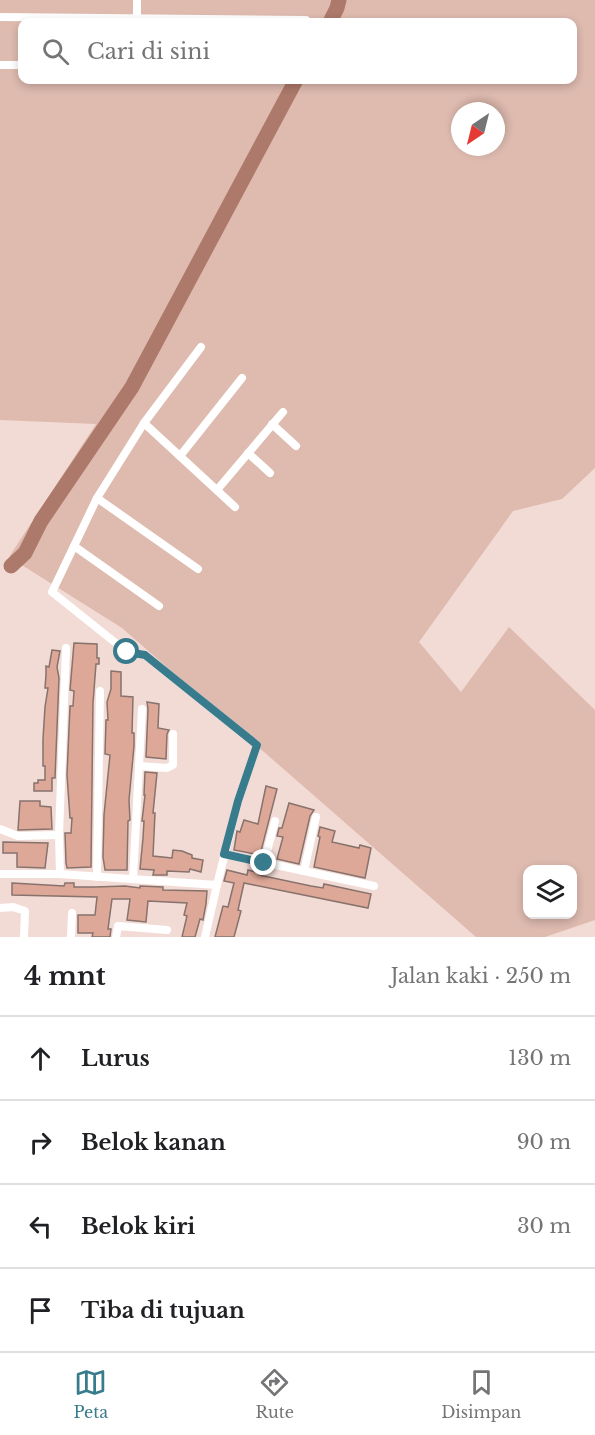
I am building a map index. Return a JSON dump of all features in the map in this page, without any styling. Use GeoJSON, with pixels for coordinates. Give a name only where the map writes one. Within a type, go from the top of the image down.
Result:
{"type":"FeatureCollection","features":[{"type":"Feature","properties":{"kind":"street"},"geometry":{"type":"LineString","coordinates":[[137,0],[137,18]]}},
{"type":"Feature","properties":{"kind":"street"},"geometry":{"type":"LineString","coordinates":[[0,17],[46,18]]}},
{"type":"Feature","properties":{"kind":"street"},"geometry":{"type":"LineString","coordinates":[[0,65],[18,65]]}},
{"type":"Feature","properties":{"kind":"street"},"geometry":{"type":"LineString","coordinates":[[201,347],[144,423],[97,498],[52,592],[127,652],[145,655],[257,745],[238,801],[205,937]]}},
{"type":"Feature","properties":{"kind":"street"},"geometry":{"type":"LineString","coordinates":[[180,456],[242,378]]}},
{"type":"Feature","properties":{"kind":"street"},"geometry":{"type":"LineString","coordinates":[[217,490],[283,412]]}},
{"type":"Feature","properties":{"kind":"street"},"geometry":{"type":"LineString","coordinates":[[144,423],[235,507]]}},
{"type":"Feature","properties":{"kind":"street"},"geometry":{"type":"LineString","coordinates":[[272,424],[296,446]]}},
{"type":"Feature","properties":{"kind":"street"},"geometry":{"type":"LineString","coordinates":[[248,453],[270,473]]}},
{"type":"Feature","properties":{"kind":"street"},"geometry":{"type":"LineString","coordinates":[[97,498],[198,569]]}},
{"type":"Feature","properties":{"kind":"street"},"geometry":{"type":"LineString","coordinates":[[74,546],[159,606]]}},
{"type":"Feature","properties":{"kind":"street"},"geometry":{"type":"LineString","coordinates":[[60,874],[59,835],[66,648]]}},
{"type":"Feature","properties":{"kind":"street"},"geometry":{"type":"LineString","coordinates":[[97,877],[100,691]]}},
{"type":"Feature","properties":{"kind":"street"},"geometry":{"type":"LineString","coordinates":[[133,879],[142,709]]}},
{"type":"Feature","properties":{"kind":"street"},"geometry":{"type":"LineString","coordinates":[[139,765],[167,768],[173,765],[173,734]]}},
{"type":"Feature","properties":{"kind":"street"},"geometry":{"type":"LineString","coordinates":[[304,871],[316,817]]}},
{"type":"Feature","properties":{"kind":"street"},"geometry":{"type":"LineString","coordinates":[[264,863],[275,821]]}},
{"type":"Feature","properties":{"kind":"street"},"geometry":{"type":"LineString","coordinates":[[0,828],[18,836],[59,835]]}},
{"type":"Feature","properties":{"kind":"street"},"geometry":{"type":"LineString","coordinates":[[224,854],[374,886]]}},
{"type":"Feature","properties":{"kind":"street"},"geometry":{"type":"LineString","coordinates":[[0,874],[60,874],[217,885]]}},
{"type":"Feature","properties":{"kind":"street"},"geometry":{"type":"LineString","coordinates":[[0,908],[13,907],[25,911],[24,937]]}},
{"type":"Feature","properties":{"kind":"street"},"geometry":{"type":"LineString","coordinates":[[71,937],[72,913]]}},
{"type":"Feature","properties":{"kind":"street"},"geometry":{"type":"LineString","coordinates":[[116,937],[118,926],[167,930]]}},
{"type":"Feature","properties":{"kind":"shaded area"},"geometry":{"type":"Polygon","coordinates":[[[0,0],[595,0],[595,468],[562,499],[513,511],[419,642],[461,692],[509,627],[595,710],[595,920],[545,937],[476,937],[122,628],[9,557],[96,424],[0,420],[0,0]]]}},
{"type":"Feature","properties":{"kind":"building"},"geometry":{"type":"Polygon","coordinates":[[[74,643],[97,644],[99,664],[96,664],[93,703],[91,867],[67,868],[65,833],[71,833],[72,818],[70,818],[67,775],[70,706],[73,706],[74,691],[70,690],[74,643]]]}},
{"type":"Feature","properties":{"kind":"building"},"geometry":{"type":"Polygon","coordinates":[[[52,650],[60,651],[57,667],[59,678],[55,778],[52,778],[52,791],[34,791],[34,783],[38,783],[38,780],[45,780],[43,739],[48,688],[45,688],[46,666],[49,667],[52,650]]]}},
{"type":"Feature","properties":{"kind":"building"},"geometry":{"type":"Polygon","coordinates":[[[111,671],[121,672],[121,696],[133,697],[134,746],[129,800],[127,870],[105,870],[103,857],[104,815],[110,755],[105,754],[106,720],[108,720],[107,702],[111,689],[111,671]]]}},
{"type":"Feature","properties":{"kind":"building"},"geometry":{"type":"Polygon","coordinates":[[[147,702],[159,704],[158,728],[169,730],[166,759],[146,757],[147,702]]]}},
{"type":"Feature","properties":{"kind":"building"},"geometry":{"type":"Polygon","coordinates":[[[145,772],[157,773],[153,813],[155,813],[153,856],[172,858],[173,850],[182,851],[192,855],[192,858],[203,860],[201,872],[190,869],[189,872],[167,871],[167,875],[153,875],[154,870],[140,869],[145,772]]]}},
{"type":"Feature","properties":{"kind":"building"},"geometry":{"type":"Polygon","coordinates":[[[266,786],[277,789],[260,855],[234,850],[237,831],[240,832],[244,820],[258,824],[266,786]]]}},
{"type":"Feature","properties":{"kind":"building"},"geometry":{"type":"Polygon","coordinates":[[[20,801],[40,801],[40,806],[51,807],[52,829],[18,830],[20,801]]]}},
{"type":"Feature","properties":{"kind":"building"},"geometry":{"type":"Polygon","coordinates":[[[289,803],[314,810],[310,816],[299,864],[277,859],[283,837],[277,836],[279,828],[282,828],[289,803]]]}},
{"type":"Feature","properties":{"kind":"building"},"geometry":{"type":"Polygon","coordinates":[[[320,827],[335,831],[332,842],[359,848],[360,845],[371,848],[365,878],[314,867],[320,827]]]}},
{"type":"Feature","properties":{"kind":"building"},"geometry":{"type":"Polygon","coordinates":[[[3,842],[48,843],[45,868],[17,867],[17,853],[3,853],[3,842]]]}},
{"type":"Feature","properties":{"kind":"building"},"geometry":{"type":"Polygon","coordinates":[[[227,870],[247,875],[248,870],[260,873],[259,875],[311,886],[323,888],[324,884],[371,894],[368,908],[244,883],[238,910],[241,911],[234,937],[215,937],[223,906],[228,907],[234,883],[224,881],[227,870]]]}},
{"type":"Feature","properties":{"kind":"building"},"geometry":{"type":"Polygon","coordinates":[[[12,883],[64,886],[65,883],[74,883],[74,887],[140,888],[140,886],[163,887],[163,890],[207,891],[203,920],[200,919],[195,937],[182,937],[187,916],[184,915],[187,903],[148,901],[146,922],[127,920],[130,899],[112,899],[108,929],[111,929],[110,937],[92,937],[93,933],[78,933],[78,915],[95,915],[97,897],[12,895],[12,883]]]}},
{"type":"Feature","properties":{"kind":"waterway"},"geometry":{"type":"LineString","coordinates":[[332,18],[339,0]]}},
{"type":"Feature","properties":{"kind":"waterway"},"geometry":{"type":"LineString","coordinates":[[11,566],[25,553],[41,521],[132,387],[294,84]]}},
{"type":"Feature","properties":{"kind":"route"},"geometry":{"type":"LineString","coordinates":[[127,652],[145,655],[257,745],[238,801],[224,854],[264,863]]}}]}
